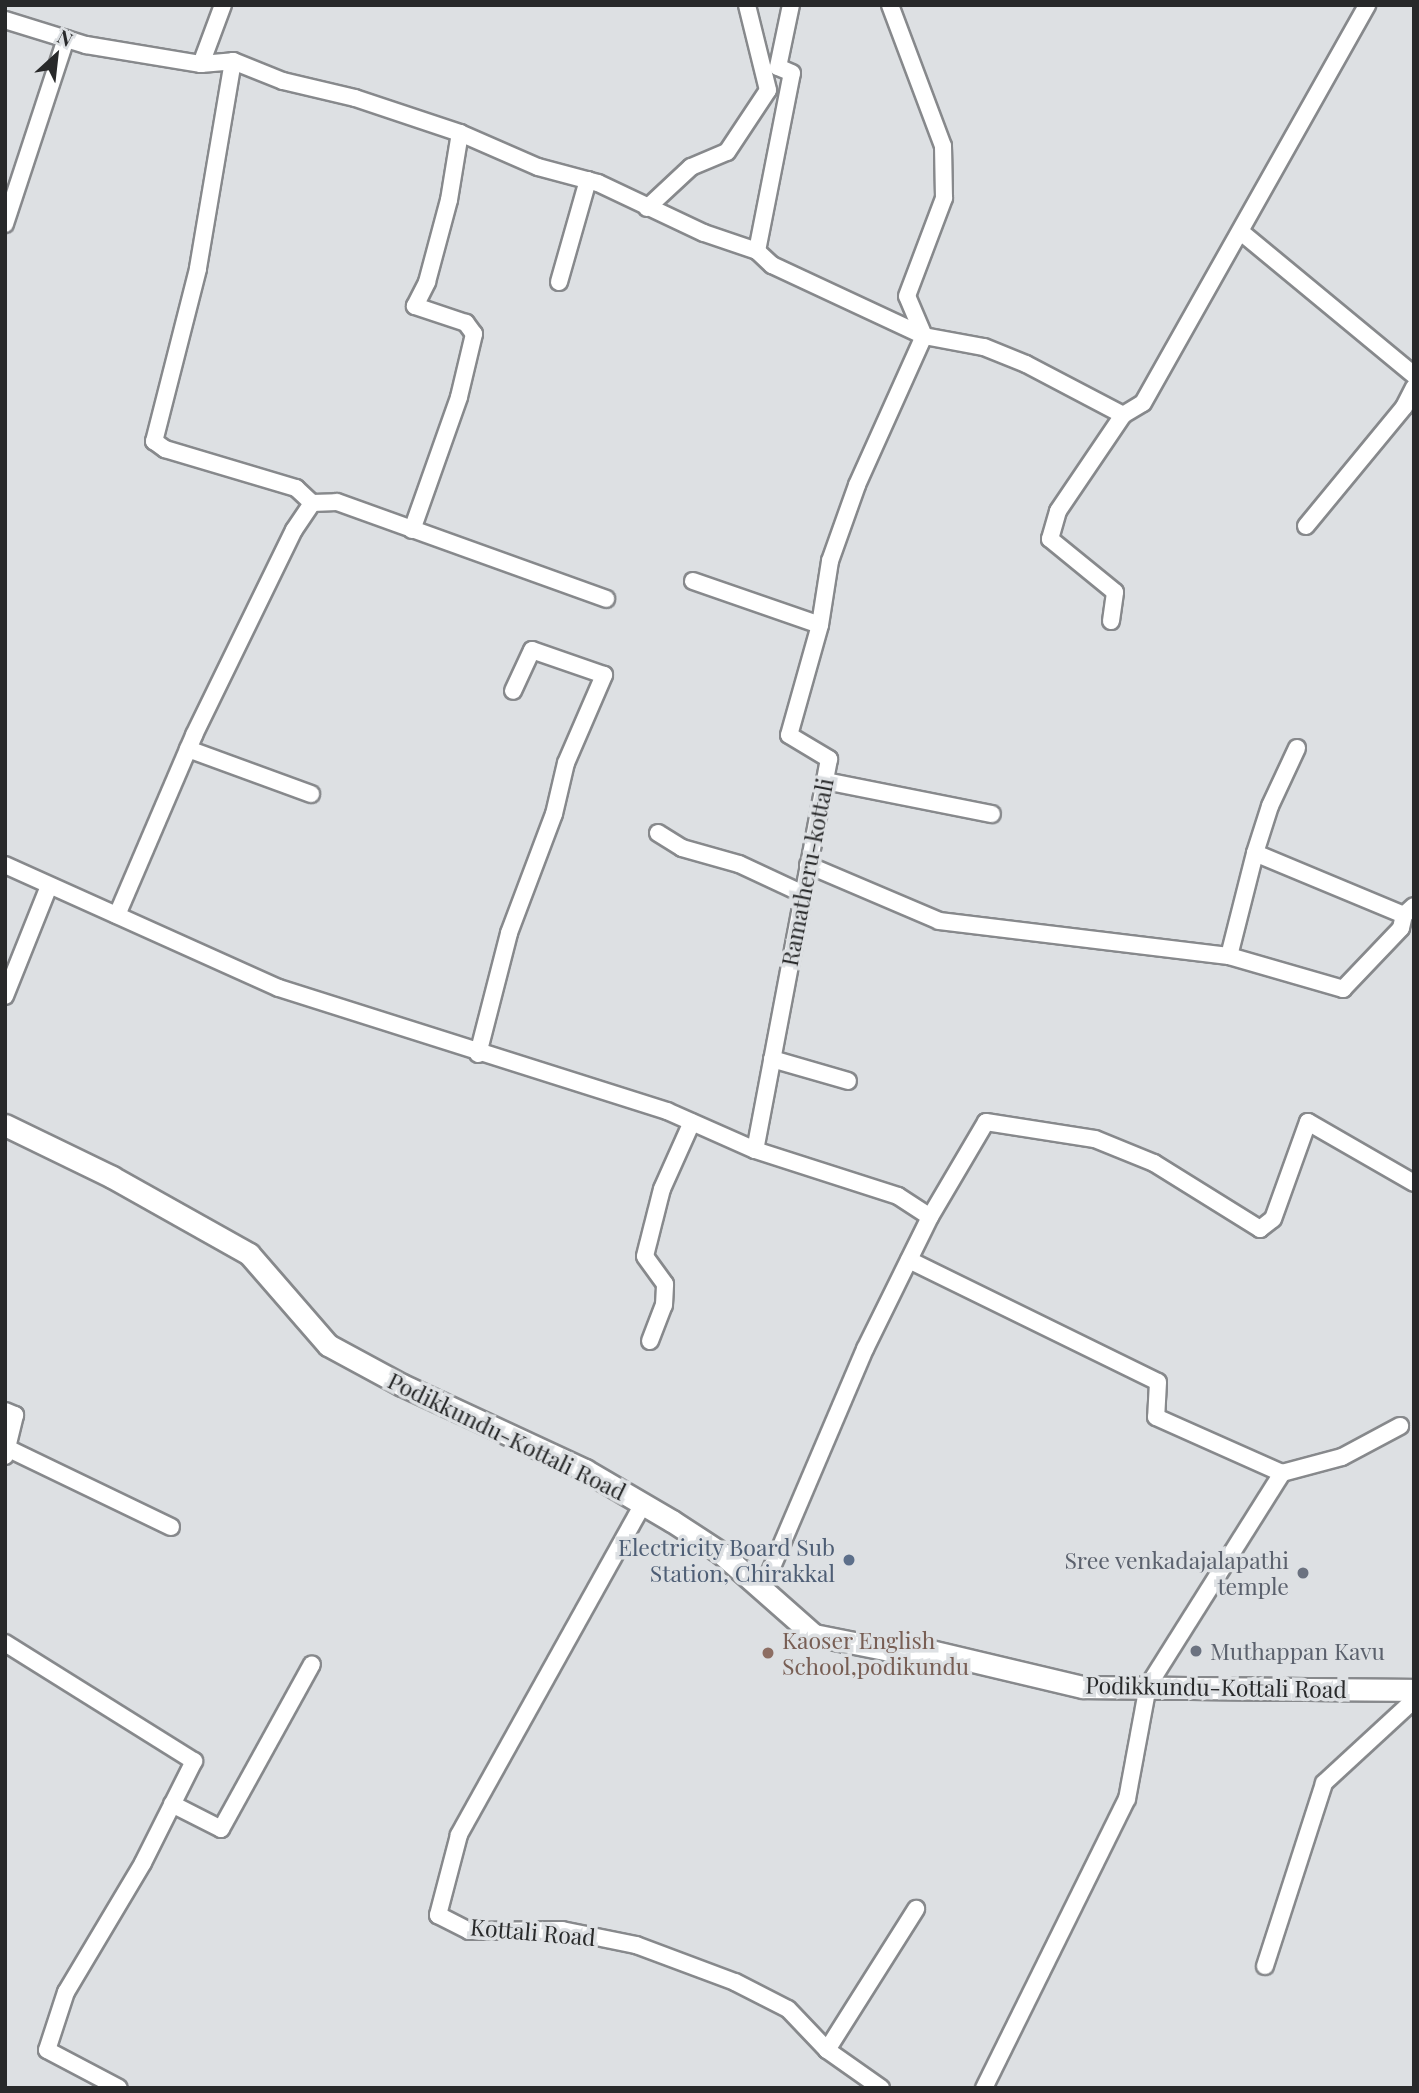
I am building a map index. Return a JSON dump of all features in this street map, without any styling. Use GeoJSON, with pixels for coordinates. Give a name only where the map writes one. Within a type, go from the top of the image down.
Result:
{"type":"FeatureCollection","features":[{"type":"Feature","properties":{"kind":"main road","name":"Podikkundu-Kottali Road"},"geometry":{"type":"LineString","coordinates":[[5,1125],[112,1177],[249,1254],[328,1345],[402,1385],[585,1470],[643,1504],[721,1553],[814,1635],[899,1652],[926,1650],[1083,1688],[1149,1686],[1414,1690]]}},
{"type":"Feature","properties":{"kind":"street"},"geometry":{"type":"LineString","coordinates":[[201,64],[223,5]]}},
{"type":"Feature","properties":{"kind":"street"},"geometry":{"type":"LineString","coordinates":[[647,208],[691,167],[727,152],[768,90],[747,5]]}},
{"type":"Feature","properties":{"kind":"street"},"geometry":{"type":"LineString","coordinates":[[757,251],[792,73],[778,68],[791,5]]}},
{"type":"Feature","properties":{"kind":"street"},"geometry":{"type":"LineString","coordinates":[[693,581],[820,625],[830,561],[857,485],[924,335],[907,296],[944,198],[943,146],[890,5]]}},
{"type":"Feature","properties":{"kind":"street"},"geometry":{"type":"LineString","coordinates":[[1111,621],[1115,592],[1050,539],[1058,511],[1122,415],[1143,403],[1367,5]]}},
{"type":"Feature","properties":{"kind":"street"},"geometry":{"type":"LineString","coordinates":[[5,20],[66,39],[201,64],[233,61],[283,81],[355,98],[460,133],[538,167],[588,180],[647,208],[757,251],[772,264],[924,335],[984,347],[1015,359],[1122,415]]}},
{"type":"Feature","properties":{"kind":"street"},"geometry":{"type":"LineString","coordinates":[[5,224],[66,39]]}},
{"type":"Feature","properties":{"kind":"street"},"geometry":{"type":"LineString","coordinates":[[233,61],[198,269],[154,441],[165,449],[296,488],[312,503],[337,502],[606,599]]}},
{"type":"Feature","properties":{"kind":"street"},"geometry":{"type":"LineString","coordinates":[[412,530],[459,397],[474,334],[466,323],[415,306],[427,282],[449,200],[460,133]]}},
{"type":"Feature","properties":{"kind":"street"},"geometry":{"type":"LineString","coordinates":[[559,282],[588,180]]}},
{"type":"Feature","properties":{"kind":"street"},"geometry":{"type":"LineString","coordinates":[[1241,232],[1414,375]]}},
{"type":"Feature","properties":{"kind":"street"},"geometry":{"type":"LineString","coordinates":[[1306,526],[1404,407],[1414,387]]}},
{"type":"Feature","properties":{"kind":"street"},"geometry":{"type":"LineString","coordinates":[[117,915],[188,749],[294,530],[312,503]]}},
{"type":"Feature","properties":{"kind":"street","name":"Ramatheru-kottali"},"geometry":{"type":"LineString","coordinates":[[755,1150],[829,759],[789,735],[820,625]]}},
{"type":"Feature","properties":{"kind":"street"},"geometry":{"type":"LineString","coordinates":[[478,1054],[509,933],[555,814],[566,763],[604,675],[532,650],[513,691]]}},
{"type":"Feature","properties":{"kind":"street"},"geometry":{"type":"LineString","coordinates":[[1229,956],[1270,806],[1297,748]]}},
{"type":"Feature","properties":{"kind":"street"},"geometry":{"type":"LineString","coordinates":[[188,749],[311,794]]}},
{"type":"Feature","properties":{"kind":"street"},"geometry":{"type":"LineString","coordinates":[[825,781],[992,814]]}},
{"type":"Feature","properties":{"kind":"street"},"geometry":{"type":"LineString","coordinates":[[658,833],[682,848],[739,864],[803,894]]}},
{"type":"Feature","properties":{"kind":"street"},"geometry":{"type":"LineString","coordinates":[[808,865],[939,922],[1229,956],[1343,989],[1401,928],[1409,910],[1255,853]]}},
{"type":"Feature","properties":{"kind":"street"},"geometry":{"type":"LineString","coordinates":[[5,865],[279,988],[692,1122],[755,1150],[898,1196],[930,1217]]}},
{"type":"Feature","properties":{"kind":"street"},"geometry":{"type":"LineString","coordinates":[[5,996],[49,886]]}},
{"type":"Feature","properties":{"kind":"street"},"geometry":{"type":"LineString","coordinates":[[772,1059],[848,1080]]}},
{"type":"Feature","properties":{"kind":"street"},"geometry":{"type":"LineString","coordinates":[[650,1341],[664,1305],[664,1284],[645,1256],[663,1189],[692,1122]]}},
{"type":"Feature","properties":{"kind":"street"},"geometry":{"type":"LineString","coordinates":[[762,1591],[865,1349],[930,1217],[986,1122],[1096,1139],[1154,1163],[1259,1230],[1273,1219],[1308,1122],[1414,1183]]}},
{"type":"Feature","properties":{"kind":"street"},"geometry":{"type":"LineString","coordinates":[[909,1260],[1158,1382],[1156,1417],[1282,1472],[1342,1457],[1400,1426]]}},
{"type":"Feature","properties":{"kind":"street"},"geometry":{"type":"LineString","coordinates":[[5,1411],[15,1415],[6,1452],[172,1527]]}},
{"type":"Feature","properties":{"kind":"street"},"geometry":{"type":"LineString","coordinates":[[984,2088],[1126,1799],[1149,1686],[1282,1472]]}},
{"type":"Feature","properties":{"kind":"street","name":"Kottali Road"},"geometry":{"type":"LineString","coordinates":[[643,1504],[459,1835],[438,1915],[469,1931],[562,1930],[636,1945],[735,1982],[788,2009],[827,2050],[881,2088]]}},
{"type":"Feature","properties":{"kind":"street"},"geometry":{"type":"LineString","coordinates":[[5,1643],[194,1761],[66,1992],[47,2050],[118,2088]]}},
{"type":"Feature","properties":{"kind":"street"},"geometry":{"type":"LineString","coordinates":[[172,1804],[221,1829],[312,1664]]}},
{"type":"Feature","properties":{"kind":"street"},"geometry":{"type":"LineString","coordinates":[[1265,1966],[1324,1783],[1414,1700]]}},
{"type":"Feature","properties":{"kind":"street"},"geometry":{"type":"LineString","coordinates":[[827,2050],[916,1909]]}},
{"type":"Feature","properties":{"kind":"place","name":"Electricity Board Sub Station, Chirakkal"},"geometry":{"type":"Point","coordinates":[849,1560]}},
{"type":"Feature","properties":{"kind":"place","name":"Sree venkadajalapathi temple"},"geometry":{"type":"Point","coordinates":[1303,1573]}},
{"type":"Feature","properties":{"kind":"place","name":"Muthappan Kavu"},"geometry":{"type":"Point","coordinates":[1196,1651]}},
{"type":"Feature","properties":{"kind":"place","name":"Kaoser English School,podikundu"},"geometry":{"type":"Point","coordinates":[768,1653]}}]}
